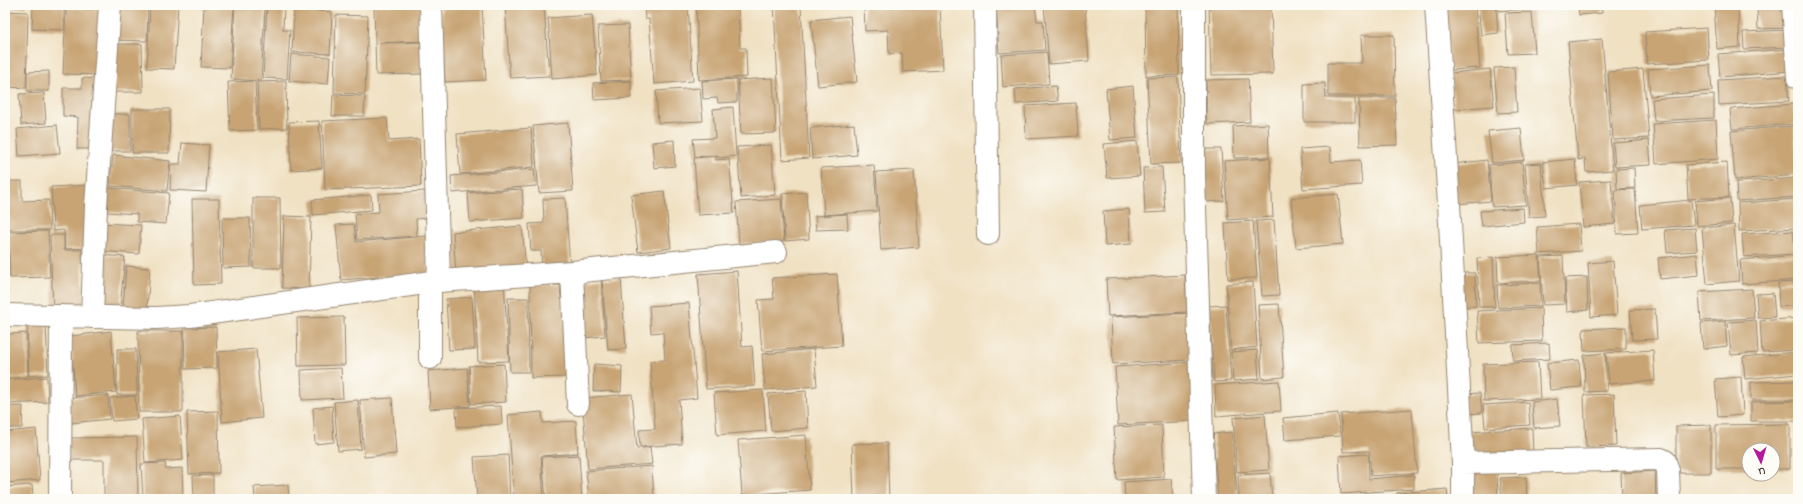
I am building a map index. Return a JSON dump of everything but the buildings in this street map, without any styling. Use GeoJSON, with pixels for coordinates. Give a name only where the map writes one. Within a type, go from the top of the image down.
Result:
{"type":"FeatureCollection","features":[{"type":"Feature","properties":{"kind":"street"},"geometry":{"type":"LineString","coordinates":[[92,317],[96,206],[110,5]]}},
{"type":"Feature","properties":{"kind":"street"},"geometry":{"type":"LineString","coordinates":[[430,358],[434,281],[431,5]]}},
{"type":"Feature","properties":{"kind":"street"},"geometry":{"type":"LineString","coordinates":[[985,5],[988,234]]}},
{"type":"Feature","properties":{"kind":"street"},"geometry":{"type":"LineString","coordinates":[[1194,5],[1194,176],[1204,499]]}},
{"type":"Feature","properties":{"kind":"street"},"geometry":{"type":"LineString","coordinates":[[1436,5],[1449,204],[1463,462],[1463,499]]}},
{"type":"Feature","properties":{"kind":"street"},"geometry":{"type":"LineString","coordinates":[[1793,5],[1798,78]]}},
{"type":"Feature","properties":{"kind":"street"},"geometry":{"type":"LineString","coordinates":[[5,315],[156,318],[190,316],[434,281],[572,272],[776,252]]}},
{"type":"Feature","properties":{"kind":"street"},"geometry":{"type":"LineString","coordinates":[[572,272],[578,404]]}},
{"type":"Feature","properties":{"kind":"street"},"geometry":{"type":"LineString","coordinates":[[60,499],[62,316]]}},
{"type":"Feature","properties":{"kind":"street"},"geometry":{"type":"LineString","coordinates":[[1463,462],[1661,459],[1665,461],[1668,471],[1669,499]]}}]}
